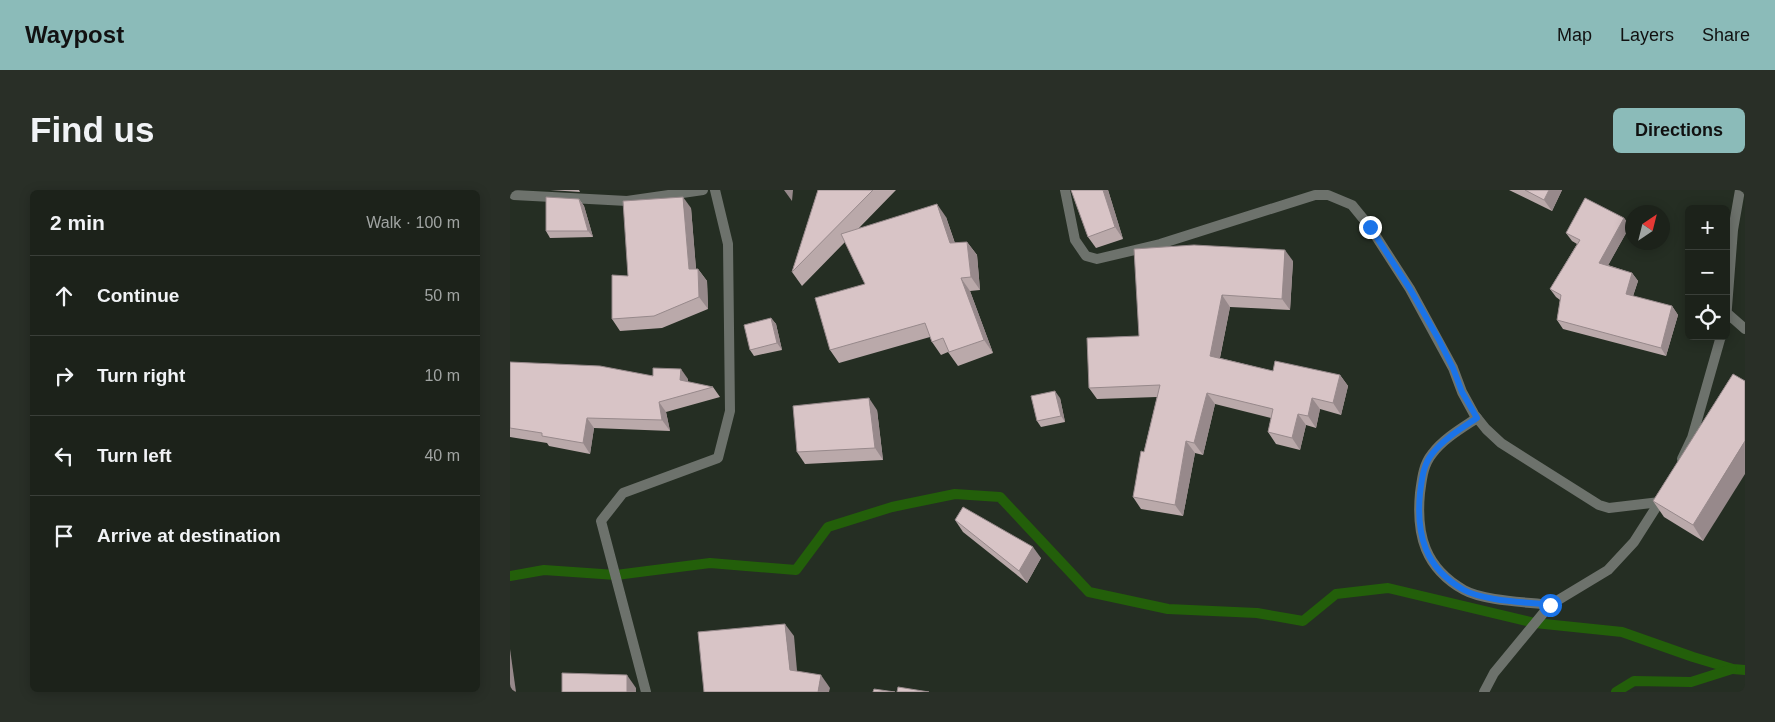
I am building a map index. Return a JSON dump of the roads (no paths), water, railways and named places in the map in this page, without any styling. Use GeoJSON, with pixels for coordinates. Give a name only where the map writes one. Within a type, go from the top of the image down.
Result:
{"type":"FeatureCollection","features":[{"type":"Feature","properties":{"kind":"street"},"geometry":{"type":"LineString","coordinates":[[514,195],[627,201],[703,190]]}},
{"type":"Feature","properties":{"kind":"street"},"geometry":{"type":"LineString","coordinates":[[646,692],[601,521],[623,493],[718,458],[730,411],[728,244],[715,190]]}},
{"type":"Feature","properties":{"kind":"street"},"geometry":{"type":"LineString","coordinates":[[1065,190],[1075,240],[1086,256],[1097,259],[1160,244],[1315,194],[1328,194],[1352,205],[1370,227],[1410,289],[1439,340],[1462,392],[1477,418],[1501,444],[1599,505],[1609,508],[1660,502]]}},
{"type":"Feature","properties":{"kind":"street"},"geometry":{"type":"LineString","coordinates":[[1729,295],[1734,230],[1740,190]]}},
{"type":"Feature","properties":{"kind":"street"},"geometry":{"type":"LineString","coordinates":[[1730,319],[1745,329]]}},
{"type":"Feature","properties":{"kind":"street"},"geometry":{"type":"LineString","coordinates":[[1676,470],[1692,438],[1721,340]]}},
{"type":"Feature","properties":{"kind":"street"},"geometry":{"type":"LineString","coordinates":[[1477,418],[1432,453],[1424,468],[1419,507],[1420,532],[1429,557],[1447,578],[1466,591],[1498,600],[1550,605]]}},
{"type":"Feature","properties":{"kind":"street"},"geometry":{"type":"LineString","coordinates":[[1484,692],[1494,674],[1550,605],[1608,570],[1634,542],[1668,486]]}},
{"type":"Feature","properties":{"kind":"waterway"},"geometry":{"type":"LineString","coordinates":[[510,576],[544,570],[616,575],[710,563],[796,570],[828,527],[892,507],[955,494],[1000,497],[1089,592],[1168,609],[1257,613],[1303,621],[1336,594],[1388,588],[1535,623],[1622,632],[1693,657],[1733,669],[1745,670]]}},
{"type":"Feature","properties":{"kind":"waterway"},"geometry":{"type":"LineString","coordinates":[[1616,692],[1634,681],[1691,682],[1732,669]]}}]}
